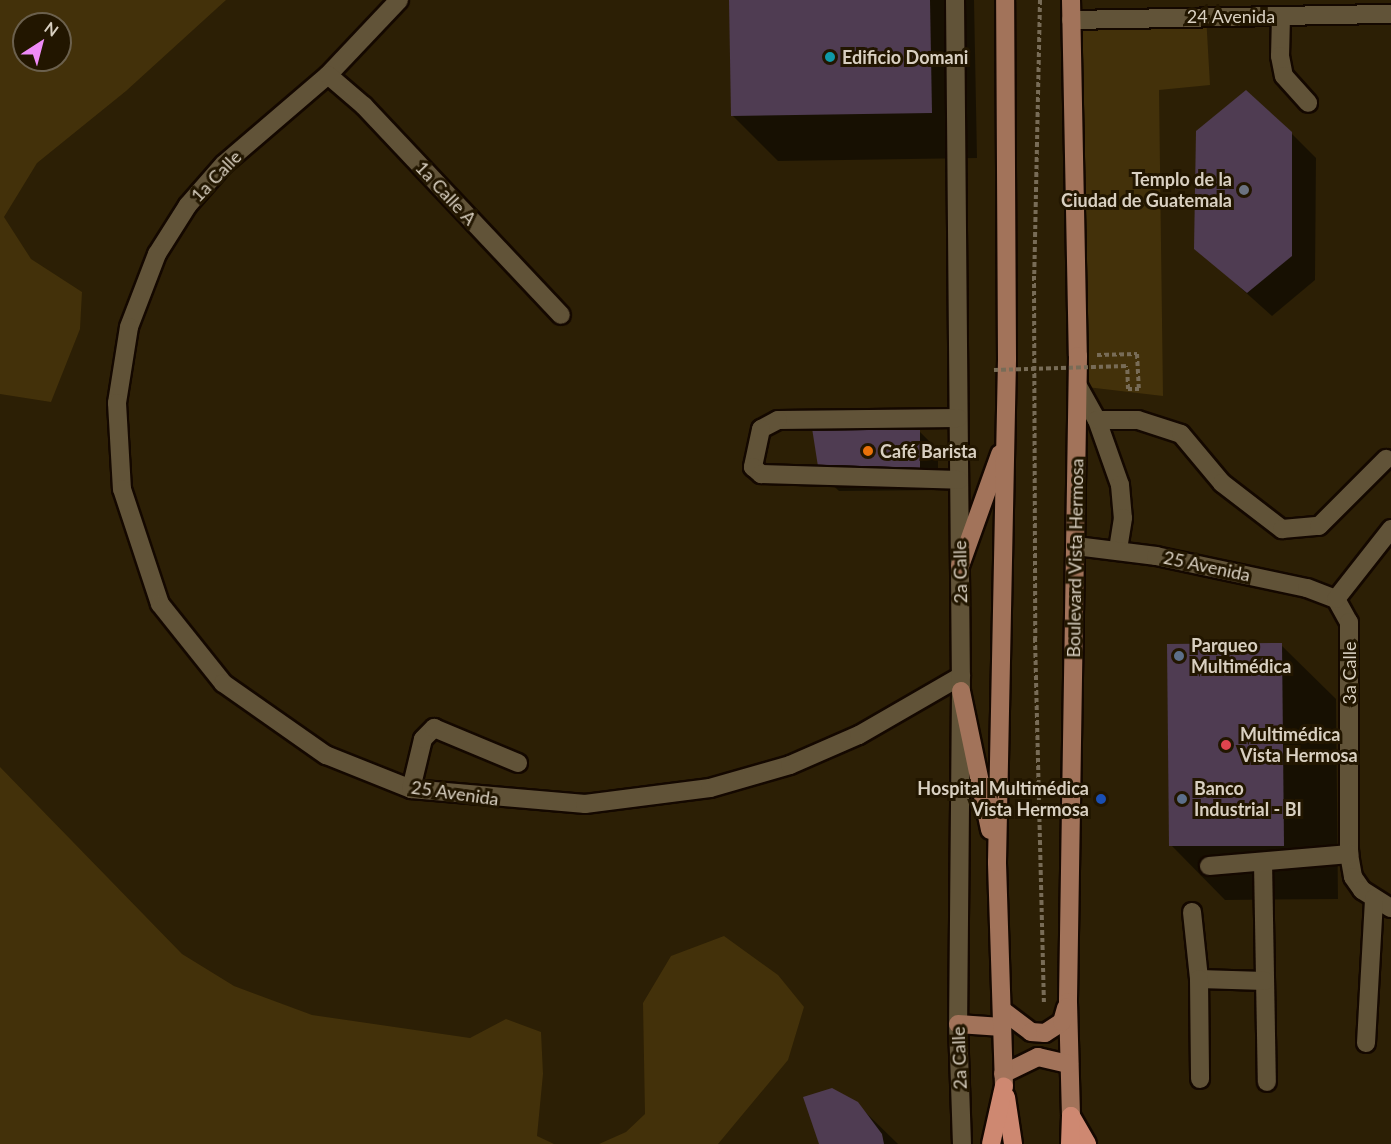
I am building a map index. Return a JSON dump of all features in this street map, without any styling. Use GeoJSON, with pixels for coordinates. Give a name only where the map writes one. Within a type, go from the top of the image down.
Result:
{"type":"FeatureCollection","features":[{"type":"Feature","properties":{"kind":"highway"},"geometry":{"type":"LineString","coordinates":[[991,1144],[1004,1080]]}},
{"type":"Feature","properties":{"kind":"highway"},"geometry":{"type":"LineString","coordinates":[[1004,1080],[1013,1144]]}},
{"type":"Feature","properties":{"kind":"highway"},"geometry":{"type":"LineString","coordinates":[[1070,1144],[1071,1116]]}},
{"type":"Feature","properties":{"kind":"highway"},"geometry":{"type":"LineString","coordinates":[[1071,1116],[1087,1144]]}},
{"type":"Feature","properties":{"kind":"main road"},"geometry":{"type":"LineString","coordinates":[[1004,1080],[997,862],[1006,438],[1005,0]]}},
{"type":"Feature","properties":{"kind":"main road","name":"Boulevard Vista Hermosa"},"geometry":{"type":"LineString","coordinates":[[1071,0],[1078,356],[1068,1002],[1071,1116]]}},
{"type":"Feature","properties":{"kind":"main road"},"geometry":{"type":"LineString","coordinates":[[960,566],[1006,438]]}},
{"type":"Feature","properties":{"kind":"main road"},"geometry":{"type":"LineString","coordinates":[[961,683],[997,862]]}},
{"type":"Feature","properties":{"kind":"main road"},"geometry":{"type":"LineString","coordinates":[[958,1024],[1002,1019],[1045,1033],[1062,1022],[1068,1002]]}},
{"type":"Feature","properties":{"kind":"main road"},"geometry":{"type":"LineString","coordinates":[[1004,1080],[1038,1057],[1069,1064]]}},
{"type":"Feature","properties":{"kind":"street","name":"1a Calle"},"geometry":{"type":"LineString","coordinates":[[117,403],[129,327],[157,254],[188,205],[224,164],[328,75],[399,0]]}},
{"type":"Feature","properties":{"kind":"street","name":"2a Calle"},"geometry":{"type":"LineString","coordinates":[[955,0],[961,683],[958,1024],[962,1144]]}},
{"type":"Feature","properties":{"kind":"street","name":"24 Avenida"},"geometry":{"type":"LineString","coordinates":[[1071,20],[1143,9],[1288,11],[1358,8],[1391,14]]}},
{"type":"Feature","properties":{"kind":"street"},"geometry":{"type":"LineString","coordinates":[[1288,11],[1280,56],[1284,76],[1308,103]]}},
{"type":"Feature","properties":{"kind":"street","name":"1a Calle A"},"geometry":{"type":"LineString","coordinates":[[328,75],[364,106],[561,315]]}},
{"type":"Feature","properties":{"kind":"street"},"geometry":{"type":"LineString","coordinates":[[1078,386],[1097,420],[1120,485],[1123,518],[1118,549]]}},
{"type":"Feature","properties":{"kind":"street","name":"25 Avenida"},"geometry":{"type":"LineString","coordinates":[[117,403],[122,489],[160,604],[223,683],[279,725],[326,755],[411,789],[585,804],[710,788],[789,765],[859,735],[961,683]]}},
{"type":"Feature","properties":{"kind":"street"},"geometry":{"type":"LineString","coordinates":[[958,418],[778,420],[761,429],[753,467],[761,474],[959,480]]}},
{"type":"Feature","properties":{"kind":"street"},"geometry":{"type":"LineString","coordinates":[[1097,420],[1138,420],[1181,434],[1222,483],[1282,530],[1319,526],[1386,459]]}},
{"type":"Feature","properties":{"kind":"street"},"geometry":{"type":"LineString","coordinates":[[1336,599],[1391,528]]}},
{"type":"Feature","properties":{"kind":"street","name":"25 Avenida"},"geometry":{"type":"LineString","coordinates":[[1076,546],[1118,549],[1307,588],[1336,599]]}},
{"type":"Feature","properties":{"kind":"street","name":"3a Calle"},"geometry":{"type":"LineString","coordinates":[[1336,599],[1349,622],[1349,854],[1353,877],[1374,898]]}},
{"type":"Feature","properties":{"kind":"street"},"geometry":{"type":"LineString","coordinates":[[411,789],[423,739],[434,728],[518,763]]}},
{"type":"Feature","properties":{"kind":"street"},"geometry":{"type":"LineString","coordinates":[[1209,866],[1349,854]]}},
{"type":"Feature","properties":{"kind":"street"},"geometry":{"type":"LineString","coordinates":[[1263,862],[1267,1082]]}},
{"type":"Feature","properties":{"kind":"street"},"geometry":{"type":"LineString","coordinates":[[1366,1043],[1374,898],[1391,908]]}},
{"type":"Feature","properties":{"kind":"street"},"geometry":{"type":"LineString","coordinates":[[1192,912],[1199,979],[1200,1079]]}},
{"type":"Feature","properties":{"kind":"street"},"geometry":{"type":"LineString","coordinates":[[1199,979],[1265,981]]}},
{"type":"Feature","properties":{"kind":"path"},"geometry":{"type":"LineString","coordinates":[[1040,0],[1034,276],[1035,521],[1045,1033]]}},
{"type":"Feature","properties":{"kind":"path"},"geometry":{"type":"LineString","coordinates":[[994,370],[1127,366],[1128,390],[1139,389],[1137,354],[1078,356]]}},
{"type":"Feature","properties":{"kind":"shaded area"},"geometry":{"type":"Polygon","coordinates":[[[0,0],[226,0],[126,91],[37,163],[4,217],[31,259],[82,292],[80,329],[51,402],[0,394],[0,0]]]}},
{"type":"Feature","properties":{"kind":"shaded area"},"geometry":{"type":"Polygon","coordinates":[[[1206,15],[1210,85],[1159,90],[1163,396],[1078,386],[1071,20],[1206,15]]]}},
{"type":"Feature","properties":{"kind":"shaded area"},"geometry":{"type":"Polygon","coordinates":[[[0,767],[182,954],[234,986],[312,1015],[470,1038],[506,1019],[541,1032],[543,1074],[537,1136],[554,1144],[0,1144],[0,767]]]}},
{"type":"Feature","properties":{"kind":"shaded area"},"geometry":{"type":"Polygon","coordinates":[[[724,936],[778,975],[804,1007],[788,1060],[718,1144],[599,1144],[626,1132],[645,1114],[643,1003],[671,956],[724,936]]]}},
{"type":"Feature","properties":{"kind":"building","name":"Edificio Domani"},"geometry":{"type":"Polygon","coordinates":[[[729,0],[930,0],[932,113],[731,116],[729,0]]]}},
{"type":"Feature","properties":{"kind":"building","name":"Templo de la Ciudad de Guatemala"},"geometry":{"type":"Polygon","coordinates":[[[1246,90],[1292,132],[1292,256],[1247,293],[1194,249],[1196,131],[1246,90]]]}},
{"type":"Feature","properties":{"kind":"building","name":"Café Barista"},"geometry":{"type":"Polygon","coordinates":[[[812,428],[920,430],[920,472],[819,473],[812,428]]]}},
{"type":"Feature","properties":{"kind":"building","name":"Multimédica Vista Hermosa"},"geometry":{"type":"Polygon","coordinates":[[[1282,643],[1284,846],[1169,846],[1167,644],[1282,643]]]}},
{"type":"Feature","properties":{"kind":"building"},"geometry":{"type":"Polygon","coordinates":[[[832,1088],[858,1102],[882,1134],[884,1144],[819,1144],[803,1097],[832,1088]]]}},
{"type":"Feature","properties":{"kind":"place","name":"Edificio Domani"},"geometry":{"type":"Point","coordinates":[830,57]}},
{"type":"Feature","properties":{"kind":"place","name":"Templo de la Ciudad de Guatemala"},"geometry":{"type":"Point","coordinates":[1244,190]}},
{"type":"Feature","properties":{"kind":"place","name":"Café Barista"},"geometry":{"type":"Point","coordinates":[868,451]}},
{"type":"Feature","properties":{"kind":"place","name":"Parqueo Multimédica"},"geometry":{"type":"Point","coordinates":[1179,656]}},
{"type":"Feature","properties":{"kind":"place","name":"Multimédica Vista Hermosa"},"geometry":{"type":"Point","coordinates":[1226,745]}},
{"type":"Feature","properties":{"kind":"place","name":"Hospital Multimédica Vista Hermosa"},"geometry":{"type":"Point","coordinates":[1101,799]}},
{"type":"Feature","properties":{"kind":"place","name":"Banco Industrial - BI"},"geometry":{"type":"Point","coordinates":[1182,799]}}]}
